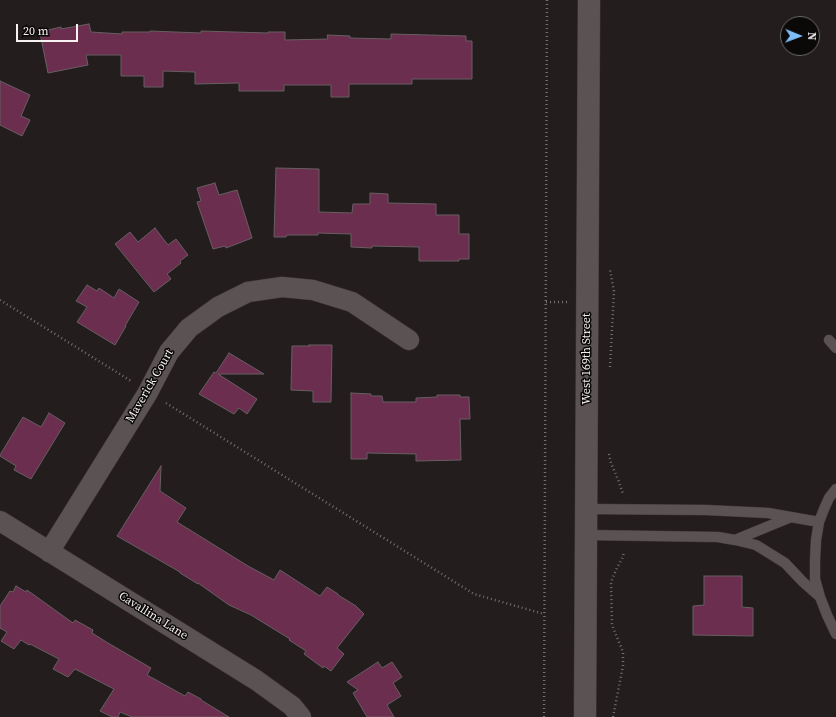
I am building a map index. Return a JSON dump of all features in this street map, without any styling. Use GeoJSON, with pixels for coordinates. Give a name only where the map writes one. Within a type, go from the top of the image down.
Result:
{"type":"FeatureCollection","features":[{"type":"Feature","properties":{"kind":"street","name":"West 169th Street"},"geometry":{"type":"LineString","coordinates":[[585,717],[589,0]]}},
{"type":"Feature","properties":{"kind":"street","name":"Maverick Court"},"geometry":{"type":"LineString","coordinates":[[49,552],[148,392],[169,352],[189,328],[218,307],[248,292],[282,287],[313,290],[352,302],[409,340]]}},
{"type":"Feature","properties":{"kind":"street","name":"Cavallina Lane"},"geometry":{"type":"LineString","coordinates":[[0,521],[256,680],[292,706],[302,717]]}},
{"type":"Feature","properties":{"kind":"lane"},"geometry":{"type":"LineString","coordinates":[[829,340],[836,348]]}},
{"type":"Feature","properties":{"kind":"lane"},"geometry":{"type":"LineString","coordinates":[[836,489],[829,498],[819,522],[815,560],[816,579],[820,597],[836,634]]}},
{"type":"Feature","properties":{"kind":"lane"},"geometry":{"type":"LineString","coordinates":[[586,510],[706,510],[768,513],[819,522]]}},
{"type":"Feature","properties":{"kind":"lane"},"geometry":{"type":"LineString","coordinates":[[735,540],[791,517]]}},
{"type":"Feature","properties":{"kind":"lane"},"geometry":{"type":"LineString","coordinates":[[586,535],[718,537],[735,540],[756,546],[785,563],[820,597]]}},
{"type":"Feature","properties":{"kind":"path"},"geometry":{"type":"LineString","coordinates":[[544,717],[547,0]]}},
{"type":"Feature","properties":{"kind":"path"},"geometry":{"type":"LineString","coordinates":[[610,264],[614,291],[610,372]]}},
{"type":"Feature","properties":{"kind":"path"},"geometry":{"type":"LineString","coordinates":[[0,300],[474,594],[544,614]]}},
{"type":"Feature","properties":{"kind":"path"},"geometry":{"type":"LineString","coordinates":[[546,302],[573,302]]}},
{"type":"Feature","properties":{"kind":"path"},"geometry":{"type":"LineString","coordinates":[[609,453],[624,499],[625,510]]}},
{"type":"Feature","properties":{"kind":"path"},"geometry":{"type":"LineString","coordinates":[[613,717],[623,666],[623,652],[612,625],[611,582],[623,557],[627,535]]}},
{"type":"Feature","properties":{"kind":"building"},"geometry":{"type":"Polygon","coordinates":[[[89,24],[91,32],[122,34],[122,32],[150,31],[201,33],[201,31],[268,33],[285,32],[285,40],[328,39],[327,35],[350,36],[350,38],[391,39],[391,34],[466,36],[466,41],[472,41],[472,79],[412,79],[412,84],[349,84],[349,97],[331,97],[331,85],[284,85],[284,91],[239,91],[239,83],[195,84],[195,72],[163,71],[163,87],[144,87],[144,76],[121,76],[121,55],[86,55],[88,65],[48,73],[40,33],[61,27],[61,29],[89,24]]]}},
{"type":"Feature","properties":{"kind":"building"},"geometry":{"type":"Polygon","coordinates":[[[0,81],[30,95],[21,116],[30,120],[22,136],[0,125],[0,81]]]}},
{"type":"Feature","properties":{"kind":"building"},"geometry":{"type":"Polygon","coordinates":[[[276,168],[319,169],[319,212],[352,213],[353,204],[370,204],[370,193],[388,194],[388,203],[436,204],[436,215],[459,215],[459,234],[469,234],[469,259],[459,259],[459,261],[419,261],[419,247],[351,247],[351,234],[318,233],[318,235],[287,235],[286,237],[274,237],[276,168]]]}},
{"type":"Feature","properties":{"kind":"building"},"geometry":{"type":"Polygon","coordinates":[[[215,183],[219,195],[237,190],[252,238],[226,248],[225,246],[213,249],[197,202],[201,201],[197,188],[215,183]]]}},
{"type":"Feature","properties":{"kind":"building"},"geometry":{"type":"Polygon","coordinates":[[[155,228],[168,245],[176,239],[188,255],[180,261],[181,263],[167,274],[171,279],[154,292],[115,244],[130,232],[138,242],[155,228]]]}},
{"type":"Feature","properties":{"kind":"building"},"geometry":{"type":"Polygon","coordinates":[[[87,285],[97,291],[99,288],[114,298],[119,289],[139,302],[115,345],[77,322],[87,307],[76,301],[87,285]]]}},
{"type":"Feature","properties":{"kind":"building"},"geometry":{"type":"Polygon","coordinates":[[[309,345],[332,345],[331,402],[313,402],[313,391],[291,390],[292,346],[310,346],[309,345]]]}},
{"type":"Feature","properties":{"kind":"building"},"geometry":{"type":"Polygon","coordinates":[[[229,353],[264,374],[218,374],[257,399],[247,414],[239,408],[234,414],[199,394],[214,372],[216,373],[229,353]]]}},
{"type":"Feature","properties":{"kind":"building"},"geometry":{"type":"Polygon","coordinates":[[[351,393],[382,396],[383,402],[416,402],[416,398],[437,397],[437,395],[460,395],[460,397],[469,397],[470,419],[460,419],[461,460],[416,461],[416,454],[367,453],[367,459],[351,459],[351,393]]]}},
{"type":"Feature","properties":{"kind":"building"},"geometry":{"type":"Polygon","coordinates":[[[49,413],[65,423],[31,479],[14,470],[16,466],[0,455],[23,417],[41,427],[49,413]]]}},
{"type":"Feature","properties":{"kind":"building"},"geometry":{"type":"Polygon","coordinates":[[[161,466],[160,491],[186,508],[177,522],[248,566],[274,580],[280,570],[320,596],[327,587],[356,606],[364,614],[337,648],[344,654],[331,671],[324,666],[323,668],[304,654],[306,651],[289,640],[290,639],[251,615],[229,605],[198,583],[117,536],[161,466]]]}},
{"type":"Feature","properties":{"kind":"building"},"geometry":{"type":"Polygon","coordinates":[[[704,576],[742,576],[742,607],[753,608],[753,636],[693,635],[693,606],[704,605],[704,576]]]}},
{"type":"Feature","properties":{"kind":"building"},"geometry":{"type":"Polygon","coordinates":[[[16,586],[26,592],[27,590],[73,623],[75,620],[93,630],[92,633],[151,668],[147,675],[185,696],[188,692],[229,717],[132,717],[120,712],[118,717],[112,717],[100,711],[114,689],[75,669],[68,677],[53,669],[59,659],[21,640],[14,649],[1,641],[7,632],[0,628],[0,606],[10,591],[13,592],[16,586]]]}},
{"type":"Feature","properties":{"kind":"building"},"geometry":{"type":"Polygon","coordinates":[[[378,662],[382,668],[392,662],[402,677],[393,683],[401,696],[387,705],[394,717],[367,717],[353,693],[358,690],[347,682],[378,662]]]}}]}
